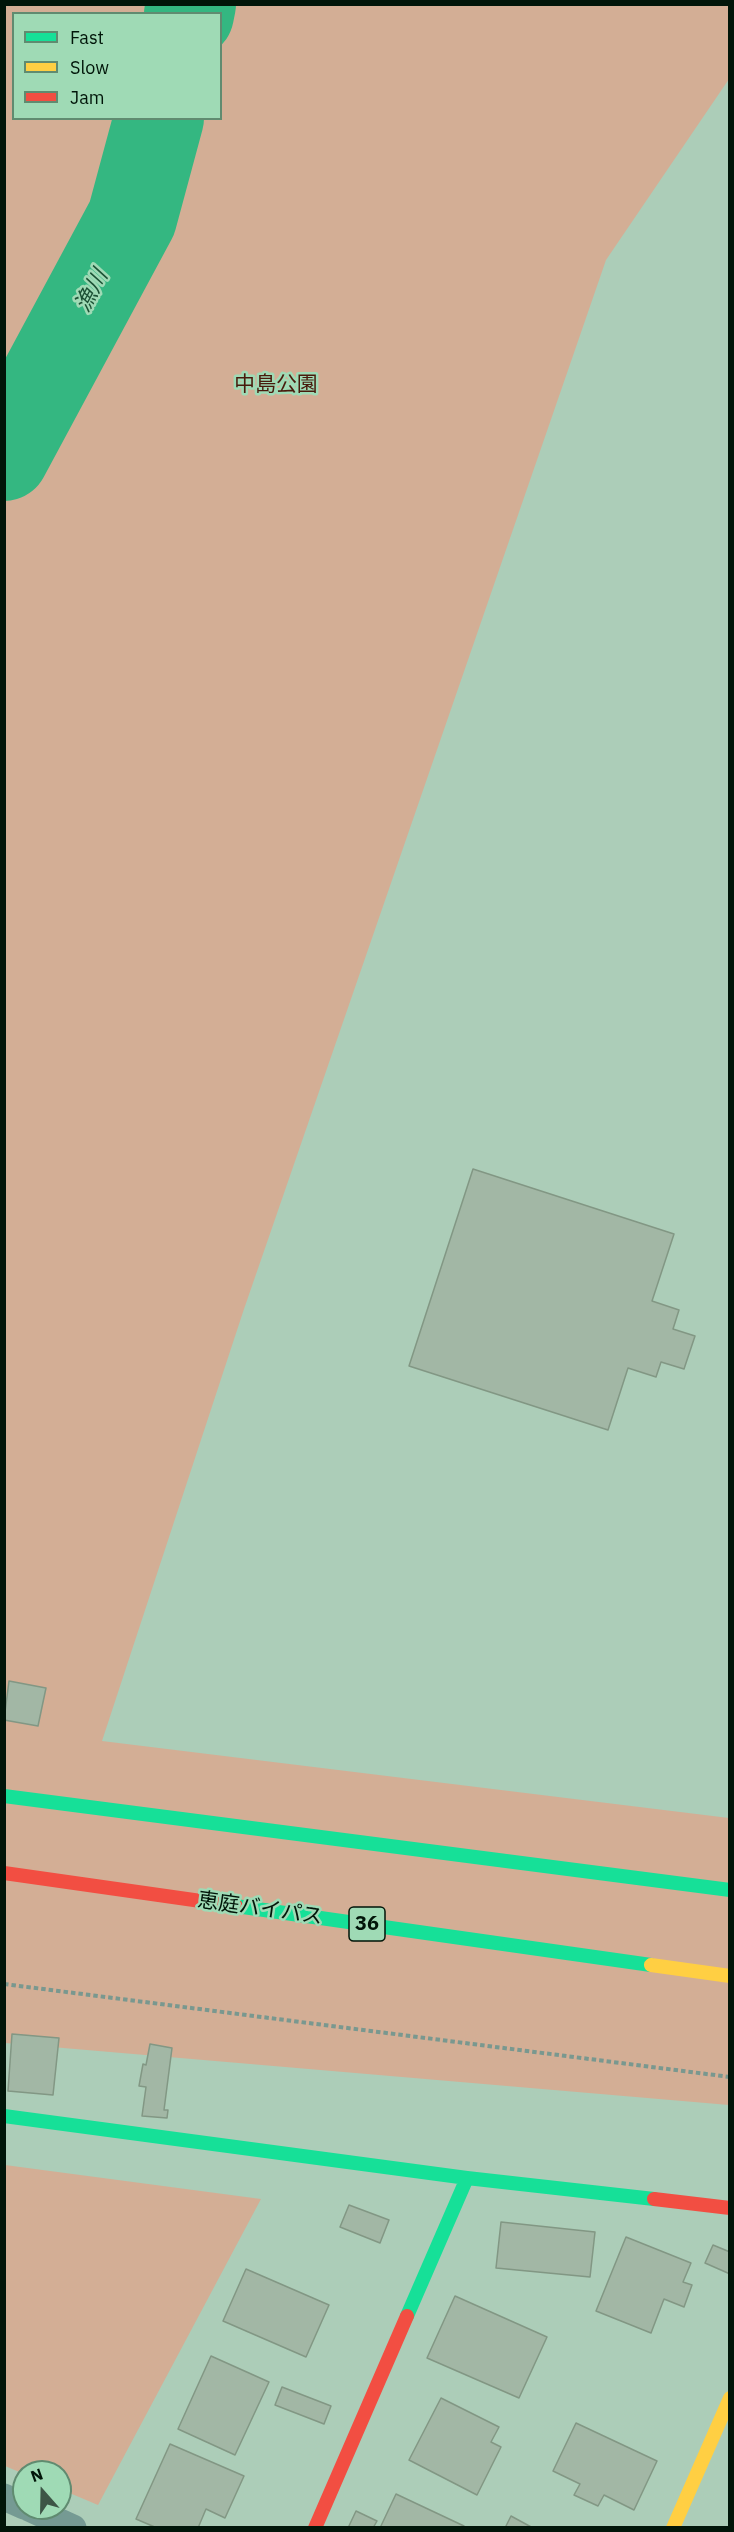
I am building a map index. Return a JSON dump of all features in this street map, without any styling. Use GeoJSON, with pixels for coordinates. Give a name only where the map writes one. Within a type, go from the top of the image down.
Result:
{"type":"FeatureCollection","features":[{"type":"Feature","properties":{"kind":"main road"},"geometry":{"type":"LineString","coordinates":[[4,1796],[729,1890]]}},
{"type":"Feature","properties":{"kind":"main road","name":"恵庭バイパス"},"geometry":{"type":"LineString","coordinates":[[4,1873],[729,1976]]}},
{"type":"Feature","properties":{"kind":"main road"},"geometry":{"type":"LineString","coordinates":[[4,2116],[467,2178],[729,2208]]}},
{"type":"Feature","properties":{"kind":"main road"},"geometry":{"type":"LineString","coordinates":[[315,2528],[467,2178]]}},
{"type":"Feature","properties":{"kind":"main road"},"geometry":{"type":"LineString","coordinates":[[673,2528],[729,2398]]}},
{"type":"Feature","properties":{"kind":"lane"},"geometry":{"type":"LineString","coordinates":[[54,2520],[72,2528]]}},
{"type":"Feature","properties":{"kind":"path"},"geometry":{"type":"LineString","coordinates":[[4,1984],[729,2077]]}},
{"type":"Feature","properties":{"kind":"green space","name":"中島公園"},"geometry":{"type":"Polygon","coordinates":[[[4,5],[729,5],[729,79],[606,260],[244,1309],[102,1741],[729,1818],[729,2105],[5,2043],[4,5]]]}},
{"type":"Feature","properties":{"kind":"green space"},"geometry":{"type":"Polygon","coordinates":[[[5,2165],[261,2199],[98,2505],[72,2494],[72,2460],[12,2460],[12,2469],[5,2466],[5,2165]]]}},
{"type":"Feature","properties":{"kind":"building"},"geometry":{"type":"Polygon","coordinates":[[[473,1169],[674,1234],[652,1301],[679,1310],[673,1329],[695,1336],[684,1369],[661,1362],[656,1377],[628,1368],[608,1430],[409,1366],[473,1169]]]}},
{"type":"Feature","properties":{"kind":"building"},"geometry":{"type":"Polygon","coordinates":[[[9,1681],[46,1688],[38,1726],[4,1720],[9,1681]]]}},
{"type":"Feature","properties":{"kind":"building"},"geometry":{"type":"Polygon","coordinates":[[[12,2034],[59,2038],[53,2095],[8,2091],[12,2034]]]}},
{"type":"Feature","properties":{"kind":"building"},"geometry":{"type":"Polygon","coordinates":[[[150,2044],[172,2048],[164,2110],[168,2110],[167,2118],[142,2116],[146,2087],[139,2086],[150,2044]]]}},
{"type":"Feature","properties":{"kind":"building"},"geometry":{"type":"Polygon","coordinates":[[[349,2205],[389,2220],[380,2243],[340,2227],[349,2205]]]}},
{"type":"Feature","properties":{"kind":"building"},"geometry":{"type":"Polygon","coordinates":[[[501,2222],[595,2232],[590,2277],[496,2268],[501,2222]]]}},
{"type":"Feature","properties":{"kind":"building"},"geometry":{"type":"Polygon","coordinates":[[[626,2237],[691,2263],[683,2282],[692,2285],[684,2307],[664,2299],[651,2333],[596,2311],[626,2237]]]}},
{"type":"Feature","properties":{"kind":"building"},"geometry":{"type":"Polygon","coordinates":[[[713,2245],[730,2252],[730,2274],[705,2263],[713,2245]]]}},
{"type":"Feature","properties":{"kind":"building"},"geometry":{"type":"Polygon","coordinates":[[[246,2269],[329,2305],[306,2357],[223,2321],[246,2269]]]}},
{"type":"Feature","properties":{"kind":"building"},"geometry":{"type":"Polygon","coordinates":[[[455,2296],[547,2337],[519,2398],[427,2358],[455,2296]]]}},
{"type":"Feature","properties":{"kind":"building"},"geometry":{"type":"Polygon","coordinates":[[[211,2356],[269,2382],[235,2455],[178,2429],[211,2356]]]}},
{"type":"Feature","properties":{"kind":"building"},"geometry":{"type":"Polygon","coordinates":[[[282,2387],[331,2406],[324,2424],[275,2405],[282,2387]]]}},
{"type":"Feature","properties":{"kind":"building"},"geometry":{"type":"Polygon","coordinates":[[[441,2398],[499,2427],[491,2442],[501,2447],[477,2495],[409,2460],[441,2398]]]}},
{"type":"Feature","properties":{"kind":"building"},"geometry":{"type":"Polygon","coordinates":[[[576,2423],[657,2461],[634,2510],[604,2495],[598,2506],[574,2495],[580,2484],[553,2471],[576,2423]]]}},
{"type":"Feature","properties":{"kind":"building"},"geometry":{"type":"Polygon","coordinates":[[[170,2444],[244,2476],[225,2518],[206,2509],[198,2528],[157,2528],[136,2519],[170,2444]]]}},
{"type":"Feature","properties":{"kind":"building"},"geometry":{"type":"Polygon","coordinates":[[[396,2494],[464,2526],[463,2528],[380,2528],[396,2494]]]}},
{"type":"Feature","properties":{"kind":"building"},"geometry":{"type":"Polygon","coordinates":[[[356,2511],[377,2521],[373,2528],[348,2528],[356,2511]]]}},
{"type":"Feature","properties":{"kind":"building"},"geometry":{"type":"Polygon","coordinates":[[[511,2516],[533,2528],[505,2528],[511,2516]]]}},
{"type":"Feature","properties":{"kind":"waterway","name":"漁川"},"geometry":{"type":"LineString","coordinates":[[189,12],[191,4]]}},
{"type":"Feature","properties":{"kind":"waterway","name":"漁川"},"geometry":{"type":"LineString","coordinates":[[4,456],[132,218],[158,120]]}},
{"type":"Feature","properties":{"kind":"traffic: fast"},"geometry":{"type":"LineString","coordinates":[[4,1796],[730,1890]]}},
{"type":"Feature","properties":{"kind":"traffic: fast"},"geometry":{"type":"LineString","coordinates":[[236,1906],[651,1965]]}},
{"type":"Feature","properties":{"kind":"traffic: fast"},"geometry":{"type":"LineString","coordinates":[[4,2116],[467,2178],[654,2199]]}},
{"type":"Feature","properties":{"kind":"traffic: fast"},"geometry":{"type":"LineString","coordinates":[[407,2316],[467,2178]]}},
{"type":"Feature","properties":{"kind":"traffic: slow"},"geometry":{"type":"LineString","coordinates":[[651,1965],[730,1976]]}},
{"type":"Feature","properties":{"kind":"traffic: slow"},"geometry":{"type":"LineString","coordinates":[[673,2528],[730,2398]]}},
{"type":"Feature","properties":{"kind":"traffic: jam"},"geometry":{"type":"LineString","coordinates":[[4,1873],[236,1906]]}},
{"type":"Feature","properties":{"kind":"traffic: jam"},"geometry":{"type":"LineString","coordinates":[[654,2199],[730,2208]]}},
{"type":"Feature","properties":{"kind":"traffic: jam"},"geometry":{"type":"LineString","coordinates":[[315,2528],[407,2316]]}}]}
